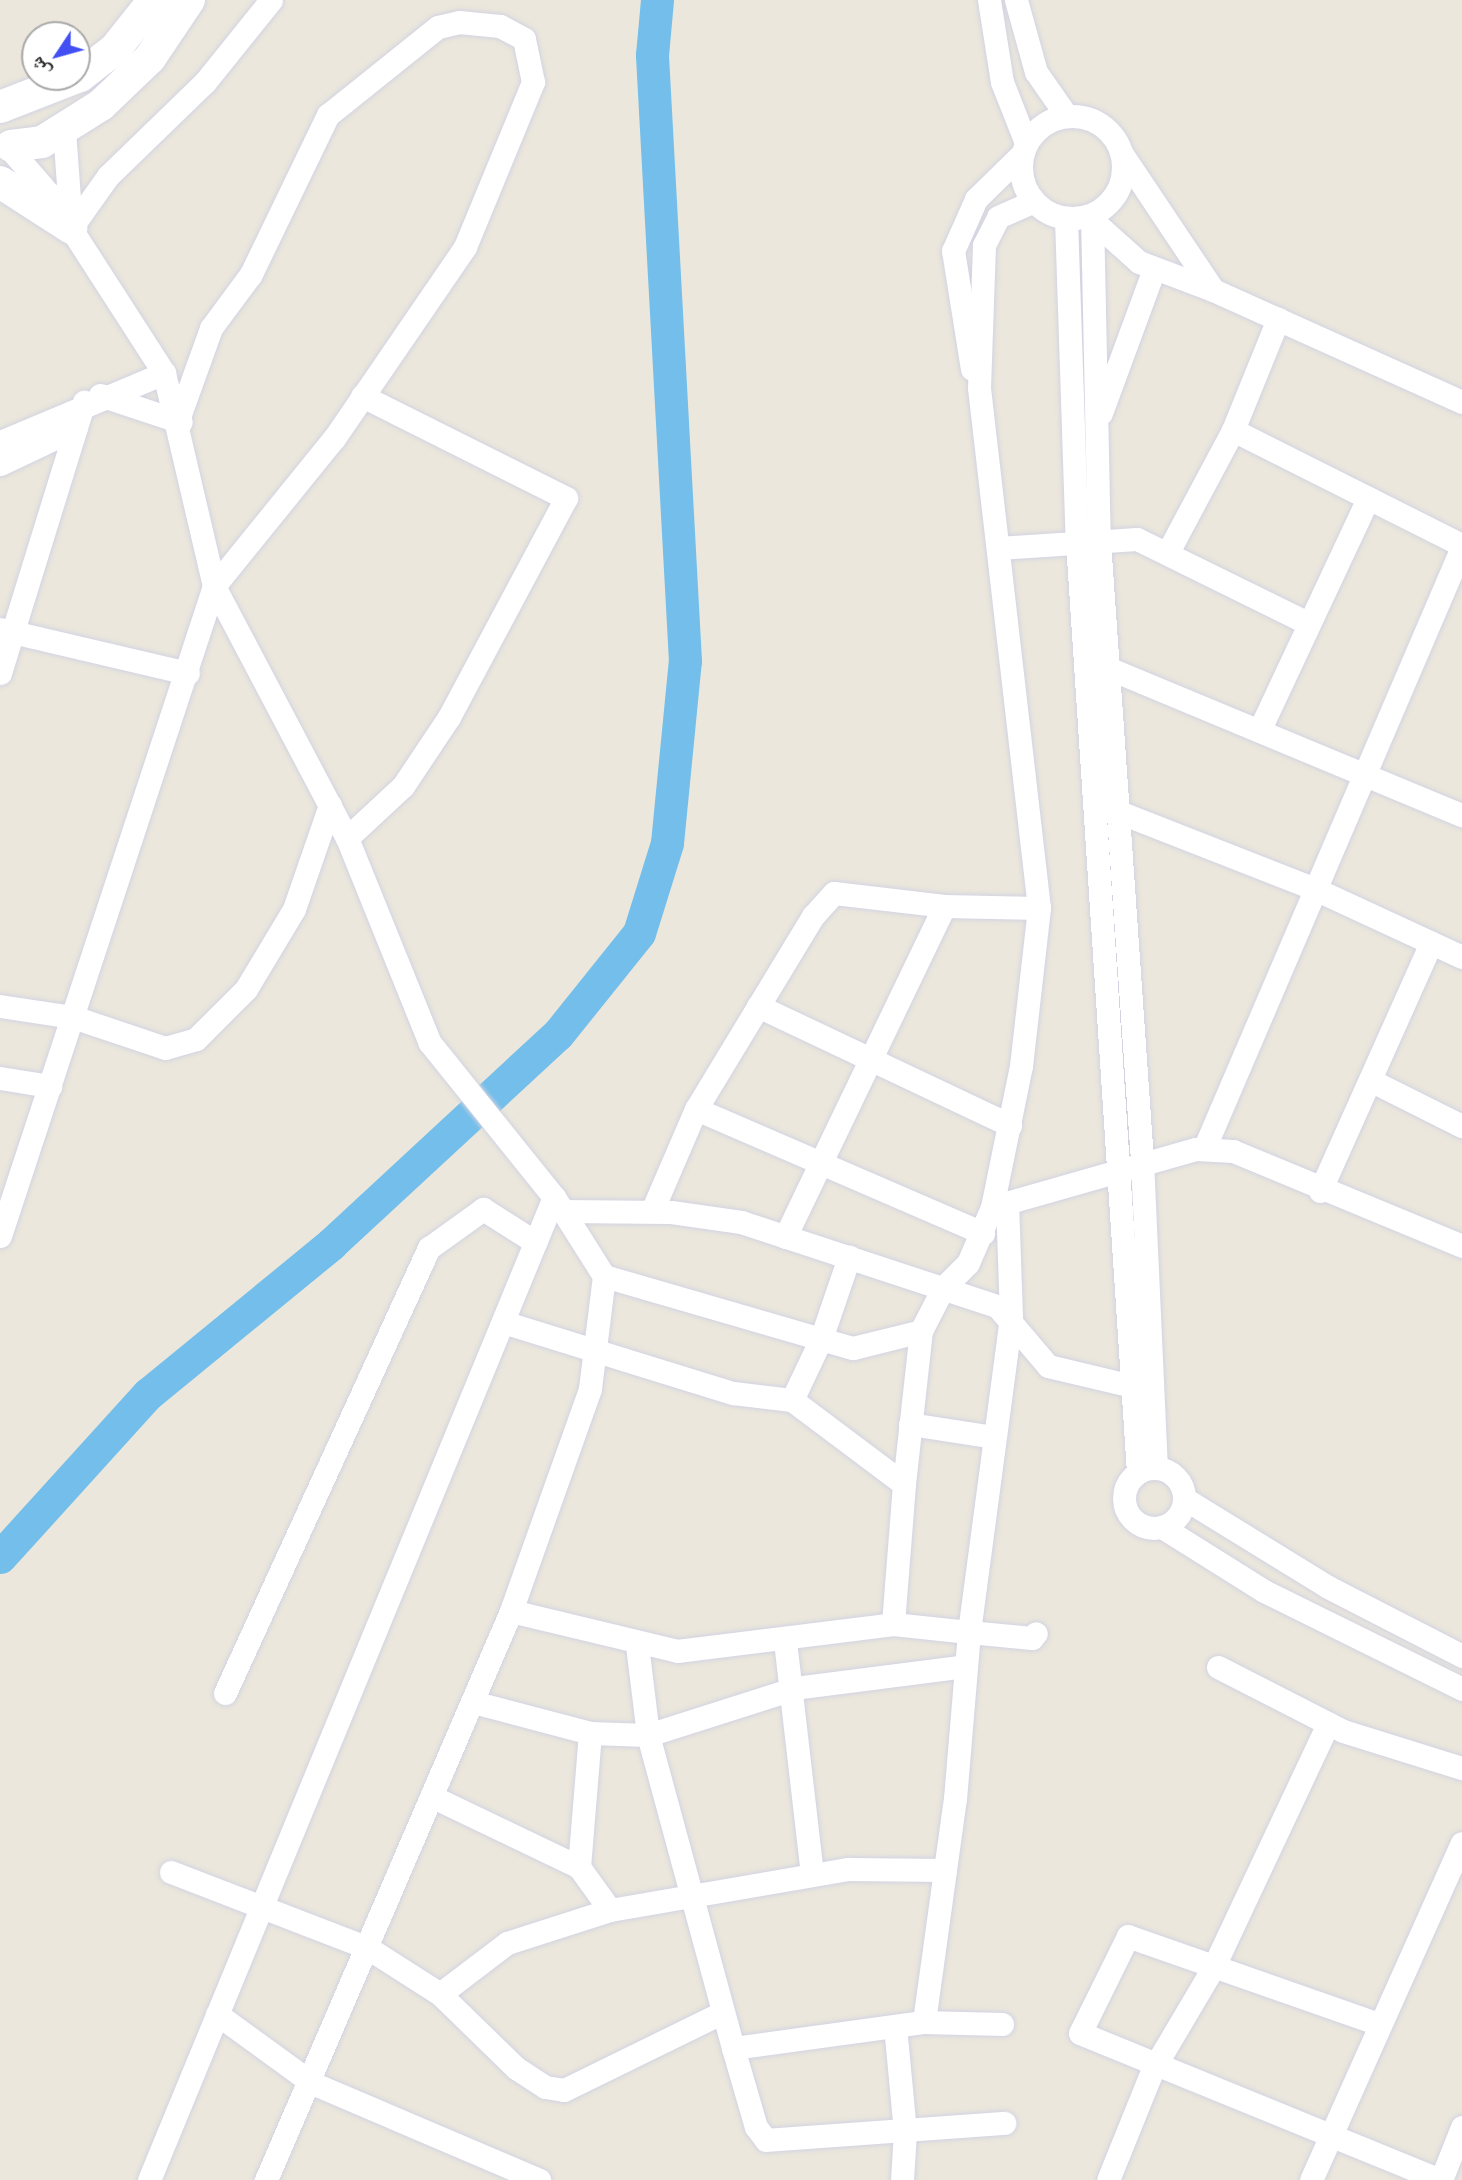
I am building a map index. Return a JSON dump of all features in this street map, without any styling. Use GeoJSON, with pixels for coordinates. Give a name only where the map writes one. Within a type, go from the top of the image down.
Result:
{"type":"FeatureCollection","features":[{"type":"Feature","properties":{"kind":"main road"},"geometry":{"type":"LineString","coordinates":[[154,0],[122,41],[80,76],[0,108],[7,154],[34,145],[64,130],[134,75],[189,0]]}},
{"type":"Feature","properties":{"kind":"main road"},"geometry":{"type":"LineString","coordinates":[[0,182],[71,228]]}},
{"type":"Feature","properties":{"kind":"street"},"geometry":{"type":"LineString","coordinates":[[71,228],[101,184],[205,82],[271,0]]}},
{"type":"Feature","properties":{"kind":"street"},"geometry":{"type":"LineString","coordinates":[[989,0],[1002,82],[1024,148],[1022,179],[1034,201],[1066,218],[1092,218],[1154,269],[1213,290],[1462,402]]}},
{"type":"Feature","properties":{"kind":"street"},"geometry":{"type":"LineString","coordinates":[[1016,0],[1036,72],[1066,116]]}},
{"type":"Feature","properties":{"kind":"street"},"geometry":{"type":"LineString","coordinates":[[0,1236],[188,673],[214,586],[362,396],[464,247],[533,82],[524,39],[500,26],[438,27],[328,115],[251,274],[211,328],[180,420]]}},
{"type":"Feature","properties":{"kind":"street"},"geometry":{"type":"LineString","coordinates":[[924,2022],[945,1870],[969,1632],[1011,1317],[999,1204],[1039,908],[979,388],[953,251],[976,199],[1024,148],[1042,124],[1066,116],[1101,124],[1213,290]]}},
{"type":"Feature","properties":{"kind":"street"},"geometry":{"type":"LineString","coordinates":[[64,130],[71,228]]}},
{"type":"Feature","properties":{"kind":"street"},"geometry":{"type":"LineString","coordinates":[[7,154],[71,228],[148,344],[164,373],[180,420],[214,586],[347,838],[430,1043],[553,1197],[604,1276],[590,1389],[512,1611],[312,2084],[266,2180]]}},
{"type":"Feature","properties":{"kind":"street"},"geometry":{"type":"LineString","coordinates":[[1122,154],[1118,191],[1092,218],[1096,426],[1088,542],[1108,667],[1107,807],[1119,1166],[1132,1386],[1147,1470]]}},
{"type":"Feature","properties":{"kind":"street"},"geometry":{"type":"LineString","coordinates":[[979,388],[988,229],[998,217],[1034,201]]}},
{"type":"Feature","properties":{"kind":"street"},"geometry":{"type":"LineString","coordinates":[[1066,218],[1107,807],[1142,1161],[1147,1470]]}},
{"type":"Feature","properties":{"kind":"street"},"geometry":{"type":"LineString","coordinates":[[1096,426],[1154,269]]}},
{"type":"Feature","properties":{"kind":"street"},"geometry":{"type":"LineString","coordinates":[[1169,550],[1233,430],[1278,319]]}},
{"type":"Feature","properties":{"kind":"street"},"geometry":{"type":"LineString","coordinates":[[0,442],[92,399],[164,373]]}},
{"type":"Feature","properties":{"kind":"street"},"geometry":{"type":"LineString","coordinates":[[347,838],[403,786],[449,717],[566,498],[362,396]]}},
{"type":"Feature","properties":{"kind":"street"},"geometry":{"type":"LineString","coordinates":[[92,399],[180,420]]}},
{"type":"Feature","properties":{"kind":"street"},"geometry":{"type":"LineString","coordinates":[[0,673],[7,630],[76,428],[92,399]]}},
{"type":"Feature","properties":{"kind":"street"},"geometry":{"type":"LineString","coordinates":[[0,464],[76,428]]}},
{"type":"Feature","properties":{"kind":"street"},"geometry":{"type":"LineString","coordinates":[[1204,1149],[1462,546],[1233,430]]}},
{"type":"Feature","properties":{"kind":"street"},"geometry":{"type":"LineString","coordinates":[[1259,729],[1368,498]]}},
{"type":"Feature","properties":{"kind":"street"},"geometry":{"type":"LineString","coordinates":[[998,548],[1136,539],[1169,550],[1308,623]]}},
{"type":"Feature","properties":{"kind":"street"},"geometry":{"type":"LineString","coordinates":[[7,630],[188,673]]}},
{"type":"Feature","properties":{"kind":"street"},"geometry":{"type":"LineString","coordinates":[[1108,667],[1366,770],[1462,815]]}},
{"type":"Feature","properties":{"kind":"street"},"geometry":{"type":"LineString","coordinates":[[0,1006],[73,1017],[166,1048],[197,1039],[246,989],[294,909],[330,805]]}},
{"type":"Feature","properties":{"kind":"street"},"geometry":{"type":"LineString","coordinates":[[1107,807],[1315,889],[1462,957]]}},
{"type":"Feature","properties":{"kind":"street"},"geometry":{"type":"LineString","coordinates":[[652,1211],[696,1109],[813,916],[834,893],[944,906],[1039,908]]}},
{"type":"Feature","properties":{"kind":"street"},"geometry":{"type":"LineString","coordinates":[[785,1237],[820,1162],[873,1062],[944,906]]}},
{"type":"Feature","properties":{"kind":"street"},"geometry":{"type":"LineString","coordinates":[[1320,1191],[1431,943]]}},
{"type":"Feature","properties":{"kind":"street"},"geometry":{"type":"LineString","coordinates":[[758,1006],[1010,1125]]}},
{"type":"Feature","properties":{"kind":"street"},"geometry":{"type":"LineString","coordinates":[[0,1078],[50,1086]]}},
{"type":"Feature","properties":{"kind":"street"},"geometry":{"type":"LineString","coordinates":[[1370,1080],[1462,1126]]}},
{"type":"Feature","properties":{"kind":"street"},"geometry":{"type":"LineString","coordinates":[[696,1109],[983,1233]]}},
{"type":"Feature","properties":{"kind":"street"},"geometry":{"type":"LineString","coordinates":[[893,1625],[904,1484],[921,1331],[943,1288],[968,1263],[999,1204],[1119,1166],[1204,1149],[1233,1151],[1320,1191],[1462,1246]]}},
{"type":"Feature","properties":{"kind":"street"},"geometry":{"type":"LineString","coordinates":[[553,1197],[741,1222],[849,1257],[943,1288],[1011,1317],[1048,1366],[1132,1386]]}},
{"type":"Feature","properties":{"kind":"street"},"geometry":{"type":"LineString","coordinates":[[149,2180],[553,1197]]}},
{"type":"Feature","properties":{"kind":"street"},"geometry":{"type":"LineString","coordinates":[[225,1693],[429,1248],[483,1209],[535,1242]]}},
{"type":"Feature","properties":{"kind":"street"},"geometry":{"type":"LineString","coordinates":[[792,1400],[821,1339],[849,1257]]}},
{"type":"Feature","properties":{"kind":"street"},"geometry":{"type":"LineString","coordinates":[[604,1276],[853,1348],[921,1331]]}},
{"type":"Feature","properties":{"kind":"street"},"geometry":{"type":"LineString","coordinates":[[503,1322],[597,1348],[733,1393],[792,1400],[904,1484]]}},
{"type":"Feature","properties":{"kind":"street"},"geometry":{"type":"LineString","coordinates":[[910,1423],[994,1437]]}},
{"type":"Feature","properties":{"kind":"street"},"geometry":{"type":"LineString","coordinates":[[1147,1470],[1180,1481],[1185,1499],[1178,1517],[1162,1527]]}},
{"type":"Feature","properties":{"kind":"street"},"geometry":{"type":"LineString","coordinates":[[1147,1470],[1126,1487],[1125,1506],[1144,1526],[1162,1527],[1264,1591],[1462,1689]]}},
{"type":"Feature","properties":{"kind":"street"},"geometry":{"type":"LineString","coordinates":[[1185,1499],[1328,1587],[1462,1656]]}},
{"type":"Feature","properties":{"kind":"street"},"geometry":{"type":"LineString","coordinates":[[512,1611],[637,1645],[677,1651],[785,1641],[893,1625],[1031,1638],[1036,1633]]}},
{"type":"Feature","properties":{"kind":"street"},"geometry":{"type":"LineString","coordinates":[[785,1641],[795,1688],[812,1874]]}},
{"type":"Feature","properties":{"kind":"street"},"geometry":{"type":"LineString","coordinates":[[637,1645],[648,1735],[721,2013],[756,2127],[766,2140],[1004,2123]]}},
{"type":"Feature","properties":{"kind":"street"},"geometry":{"type":"LineString","coordinates":[[473,1702],[590,1733],[648,1735],[795,1688],[966,1666]]}},
{"type":"Feature","properties":{"kind":"street"},"geometry":{"type":"LineString","coordinates":[[1218,1667],[1328,1724],[1462,1768]]}},
{"type":"Feature","properties":{"kind":"street"},"geometry":{"type":"LineString","coordinates":[[1108,2180],[1156,2064],[1214,1966],[1328,1724]]}},
{"type":"Feature","properties":{"kind":"street"},"geometry":{"type":"LineString","coordinates":[[579,1867],[590,1733]]}},
{"type":"Feature","properties":{"kind":"street"},"geometry":{"type":"LineString","coordinates":[[433,1797],[579,1867],[610,1910]]}},
{"type":"Feature","properties":{"kind":"street"},"geometry":{"type":"LineString","coordinates":[[1311,2180],[1376,2023],[1462,1843]]}},
{"type":"Feature","properties":{"kind":"street"},"geometry":{"type":"LineString","coordinates":[[440,1994],[507,1943],[610,1910],[812,1874],[945,1870]]}},
{"type":"Feature","properties":{"kind":"street"},"geometry":{"type":"LineString","coordinates":[[171,1872],[368,1948],[440,1994],[516,2068],[545,2087],[564,2090],[721,2013]]}},
{"type":"Feature","properties":{"kind":"street"},"geometry":{"type":"LineString","coordinates":[[1376,2023],[1128,1936],[1080,2033],[1441,2180],[1462,2127]]}},
{"type":"Feature","properties":{"kind":"street"},"geometry":{"type":"LineString","coordinates":[[217,2014],[312,2084],[539,2180]]}},
{"type":"Feature","properties":{"kind":"street"},"geometry":{"type":"LineString","coordinates":[[733,2048],[924,2022],[1002,2024]]}},
{"type":"Feature","properties":{"kind":"street"},"geometry":{"type":"LineString","coordinates":[[895,2026],[905,2131],[902,2180]]}},
{"type":"Feature","properties":{"kind":"waterway"},"geometry":{"type":"LineString","coordinates":[[0,1557],[148,1394],[331,1244],[558,1034],[639,933],[667,843],[685,661],[652,55],[657,0]]}}]}
